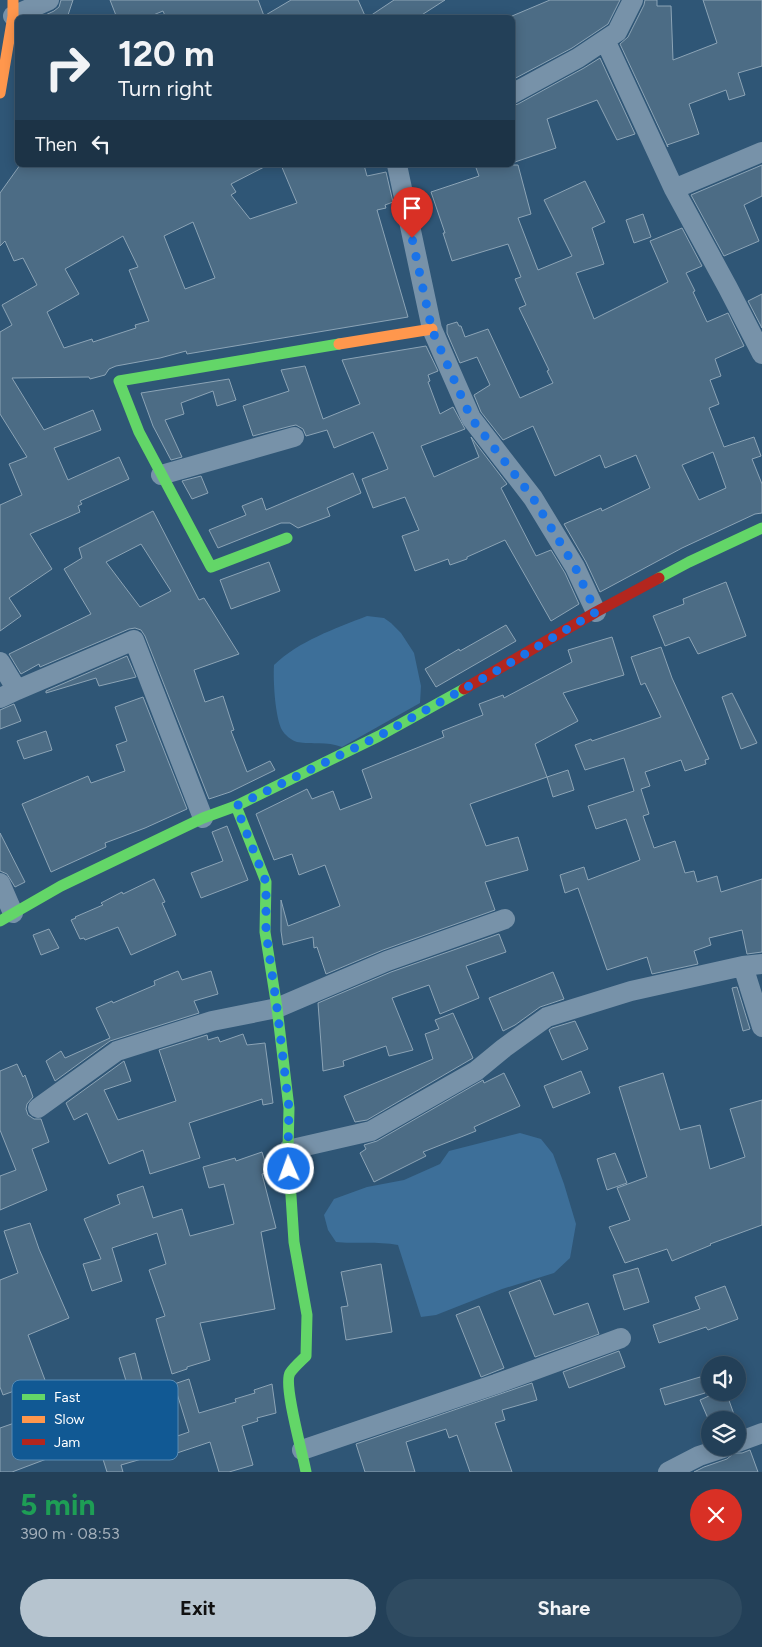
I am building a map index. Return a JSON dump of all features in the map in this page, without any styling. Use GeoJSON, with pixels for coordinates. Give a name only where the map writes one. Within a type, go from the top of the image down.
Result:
{"type":"FeatureCollection","features":[{"type":"Feature","properties":{"kind":"street"},"geometry":{"type":"LineString","coordinates":[[0,93],[13,8],[49,0]]}},
{"type":"Feature","properties":{"kind":"street"},"geometry":{"type":"LineString","coordinates":[[515,92],[578,58],[617,32],[633,0]]}},
{"type":"Feature","properties":{"kind":"street"},"geometry":{"type":"LineString","coordinates":[[605,40],[674,189],[762,354]]}},
{"type":"Feature","properties":{"kind":"street"},"geometry":{"type":"LineString","coordinates":[[674,189],[762,152]]}},
{"type":"Feature","properties":{"kind":"street"},"geometry":{"type":"LineString","coordinates":[[397,167],[432,330],[471,418],[533,498],[575,567],[596,612]]}},
{"type":"Feature","properties":{"kind":"street"},"geometry":{"type":"LineString","coordinates":[[287,538],[211,567],[139,432],[119,381],[432,330]]}},
{"type":"Feature","properties":{"kind":"street"},"geometry":{"type":"LineString","coordinates":[[161,475],[294,437]]}},
{"type":"Feature","properties":{"kind":"street"},"geometry":{"type":"LineString","coordinates":[[0,883],[7,917],[61,886],[202,818],[236,806],[379,736],[498,670],[596,612],[689,562],[762,528]]}},
{"type":"Feature","properties":{"kind":"street"},"geometry":{"type":"LineString","coordinates":[[0,662],[9,694],[134,640],[202,818]]}},
{"type":"Feature","properties":{"kind":"street"},"geometry":{"type":"LineString","coordinates":[[236,806],[266,882],[266,932],[289,1108],[288,1150],[294,1242],[307,1315],[306,1356],[289,1374],[288,1384],[290,1403],[306,1472]]}},
{"type":"Feature","properties":{"kind":"street"},"geometry":{"type":"LineString","coordinates":[[38,1108],[117,1052],[212,1021],[277,1008],[387,961],[505,919]]}},
{"type":"Feature","properties":{"kind":"street"},"geometry":{"type":"LineString","coordinates":[[288,1150],[371,1131],[476,1071],[547,1017],[631,991],[752,965],[762,1027]]}},
{"type":"Feature","properties":{"kind":"street"},"geometry":{"type":"LineString","coordinates":[[302,1450],[496,1384],[621,1338]]}},
{"type":"Feature","properties":{"kind":"street"},"geometry":{"type":"LineString","coordinates":[[746,1439],[762,1433]]}},
{"type":"Feature","properties":{"kind":"street"},"geometry":{"type":"LineString","coordinates":[[668,1472],[701,1455]]}},
{"type":"Feature","properties":{"kind":"water"},"geometry":{"type":"Polygon","coordinates":[[[367,616],[384,618],[391,623],[401,633],[414,653],[421,686],[420,703],[342,747],[330,744],[297,742],[288,737],[283,732],[276,708],[274,665],[306,642],[367,616]]]}},
{"type":"Feature","properties":{"kind":"water"},"geometry":{"type":"Polygon","coordinates":[[[520,1133],[541,1139],[553,1154],[576,1224],[570,1258],[554,1273],[502,1289],[436,1315],[421,1317],[398,1245],[336,1242],[328,1230],[324,1215],[334,1199],[367,1187],[404,1180],[440,1164],[449,1151],[520,1133]]]}},
{"type":"Feature","properties":{"kind":"building"},"geometry":{"type":"Polygon","coordinates":[[[61,0],[73,0],[68,15],[45,15],[54,11],[59,7],[61,0]]]}},
{"type":"Feature","properties":{"kind":"building"},"geometry":{"type":"Polygon","coordinates":[[[110,0],[258,0],[264,15],[165,15],[163,11],[153,15],[116,15],[110,0]]]}},
{"type":"Feature","properties":{"kind":"building"},"geometry":{"type":"Polygon","coordinates":[[[291,0],[358,0],[365,15],[266,15],[291,0]]]}},
{"type":"Feature","properties":{"kind":"building"},"geometry":{"type":"Polygon","coordinates":[[[394,0],[445,0],[422,15],[372,15],[394,0]]]}},
{"type":"Feature","properties":{"kind":"building"},"geometry":{"type":"Polygon","coordinates":[[[550,0],[620,0],[608,24],[572,48],[515,78],[514,15],[550,0]]]}},
{"type":"Feature","properties":{"kind":"building"},"geometry":{"type":"Polygon","coordinates":[[[645,0],[657,0],[657,6],[671,6],[673,60],[717,43],[703,0],[762,0],[762,66],[738,73],[745,95],[729,100],[726,90],[689,104],[699,134],[667,145],[620,44],[628,37],[645,0]]]}},
{"type":"Feature","properties":{"kind":"building"},"geometry":{"type":"Polygon","coordinates":[[[600,58],[635,134],[617,140],[597,100],[547,119],[556,148],[515,162],[515,105],[600,58]]]}},
{"type":"Feature","properties":{"kind":"building"},"geometry":{"type":"Polygon","coordinates":[[[515,165],[518,165],[531,214],[518,218],[538,270],[572,256],[544,200],[585,181],[605,222],[592,228],[604,264],[576,273],[594,319],[668,282],[650,241],[682,228],[702,266],[686,273],[707,322],[728,313],[744,346],[715,359],[721,376],[710,380],[719,404],[709,408],[724,447],[754,437],[761,456],[752,459],[762,484],[762,513],[755,514],[682,548],[600,592],[586,562],[564,524],[601,508],[602,511],[650,488],[636,455],[605,468],[600,455],[555,476],[533,426],[503,440],[481,412],[474,395],[490,385],[477,357],[460,363],[447,333],[447,325],[457,322],[461,326],[465,337],[488,329],[520,398],[553,383],[547,371],[549,370],[519,308],[526,305],[515,279],[521,277],[508,244],[452,261],[431,192],[479,176],[476,167],[515,167],[515,165]],[[713,452],[682,465],[699,500],[726,488],[713,452]]]}},
{"type":"Feature","properties":{"kind":"building"},"geometry":{"type":"Polygon","coordinates":[[[762,165],[762,196],[744,205],[759,241],[724,256],[691,195],[762,165]]]}},
{"type":"Feature","properties":{"kind":"building"},"geometry":{"type":"Polygon","coordinates":[[[19,167],[264,167],[231,184],[236,192],[231,195],[250,219],[297,203],[282,167],[365,167],[367,176],[386,172],[393,202],[385,205],[386,208],[377,210],[408,317],[187,354],[186,351],[116,366],[109,369],[105,375],[90,379],[89,377],[12,378],[44,430],[93,410],[101,430],[54,448],[68,480],[119,457],[129,479],[80,501],[82,504],[78,506],[80,512],[30,534],[52,569],[9,598],[21,616],[0,631],[0,505],[22,495],[9,464],[27,457],[0,414],[0,332],[12,325],[2,305],[37,285],[23,258],[14,261],[5,241],[0,246],[0,193],[19,167]],[[193,222],[164,236],[185,289],[215,278],[193,222]],[[123,236],[65,269],[79,294],[47,312],[64,348],[92,339],[93,342],[136,328],[135,325],[149,321],[129,270],[138,267],[123,236]]]}},
{"type":"Feature","properties":{"kind":"building"},"geometry":{"type":"Polygon","coordinates":[[[643,214],[651,237],[634,243],[626,220],[643,214]]]}},
{"type":"Feature","properties":{"kind":"building"},"geometry":{"type":"Polygon","coordinates":[[[762,294],[762,328],[748,301],[762,294]]]}},
{"type":"Feature","properties":{"kind":"building"},"geometry":{"type":"Polygon","coordinates":[[[426,346],[438,371],[428,375],[430,381],[428,382],[440,414],[453,407],[465,429],[421,446],[434,477],[479,457],[471,437],[507,484],[501,488],[536,556],[551,550],[565,573],[579,604],[551,621],[505,540],[467,557],[467,559],[450,565],[448,559],[415,571],[402,536],[419,530],[405,497],[373,508],[362,479],[388,469],[373,432],[334,448],[327,430],[306,436],[303,429],[296,425],[253,436],[243,406],[289,391],[281,370],[305,366],[323,419],[360,404],[342,360],[426,346]]]}},
{"type":"Feature","properties":{"kind":"building"},"geometry":{"type":"Polygon","coordinates":[[[229,379],[236,400],[217,406],[213,391],[181,403],[184,414],[165,420],[182,457],[171,460],[153,426],[141,393],[229,379]]]}},
{"type":"Feature","properties":{"kind":"building"},"geometry":{"type":"Polygon","coordinates":[[[353,473],[361,493],[327,508],[330,516],[298,528],[290,523],[281,523],[218,548],[209,530],[246,515],[242,506],[262,498],[266,510],[353,473]]]}},
{"type":"Feature","properties":{"kind":"building"},"geometry":{"type":"Polygon","coordinates":[[[201,476],[208,493],[192,499],[182,481],[201,476]]]}},
{"type":"Feature","properties":{"kind":"building"},"geometry":{"type":"Polygon","coordinates":[[[153,511],[199,600],[204,598],[239,654],[194,670],[205,702],[223,696],[234,730],[231,731],[247,772],[270,761],[275,770],[230,792],[209,799],[141,630],[129,629],[40,667],[39,664],[21,674],[9,654],[91,614],[64,569],[82,558],[79,548],[153,511]],[[141,544],[106,562],[140,607],[171,591],[141,544]]]}},
{"type":"Feature","properties":{"kind":"building"},"geometry":{"type":"Polygon","coordinates":[[[269,562],[280,591],[231,609],[220,580],[269,562]]]}},
{"type":"Feature","properties":{"kind":"building"},"geometry":{"type":"Polygon","coordinates":[[[726,582],[746,636],[698,654],[689,637],[665,646],[653,616],[684,604],[683,599],[726,582]]]}},
{"type":"Feature","properties":{"kind":"building"},"geometry":{"type":"Polygon","coordinates":[[[506,625],[516,641],[436,687],[425,669],[506,625]]]}},
{"type":"Feature","properties":{"kind":"building"},"geometry":{"type":"Polygon","coordinates":[[[612,637],[624,675],[563,693],[578,721],[535,744],[547,777],[470,804],[486,846],[518,837],[528,870],[485,882],[495,910],[383,950],[326,974],[317,947],[314,948],[313,937],[283,945],[281,900],[288,926],[340,906],[325,865],[299,875],[292,854],[274,860],[256,814],[307,789],[312,799],[333,791],[340,810],[372,798],[362,770],[444,737],[442,731],[483,715],[479,704],[503,695],[504,698],[572,662],[568,650],[612,637]]]}},
{"type":"Feature","properties":{"kind":"building"},"geometry":{"type":"Polygon","coordinates":[[[661,647],[672,678],[709,759],[705,760],[706,764],[685,771],[681,760],[645,772],[650,786],[641,789],[649,814],[643,816],[654,848],[675,841],[685,873],[694,871],[697,882],[717,876],[721,892],[762,879],[762,952],[747,954],[742,930],[709,938],[711,945],[694,951],[698,964],[652,974],[647,957],[607,970],[578,888],[565,893],[560,875],[584,867],[588,880],[640,860],[626,819],[596,829],[588,806],[634,791],[624,758],[585,770],[575,745],[661,717],[645,683],[641,685],[631,657],[661,647]]]}},
{"type":"Feature","properties":{"kind":"building"},"geometry":{"type":"Polygon","coordinates":[[[127,656],[136,677],[99,686],[96,678],[46,693],[46,691],[127,656]]]}},
{"type":"Feature","properties":{"kind":"building"},"geometry":{"type":"Polygon","coordinates":[[[732,693],[757,743],[741,749],[722,697],[732,693]]]}},
{"type":"Feature","properties":{"kind":"building"},"geometry":{"type":"Polygon","coordinates":[[[143,697],[187,809],[105,843],[106,847],[51,872],[22,804],[88,776],[91,783],[125,771],[116,745],[127,741],[115,707],[143,697]]]}},
{"type":"Feature","properties":{"kind":"building"},"geometry":{"type":"Polygon","coordinates":[[[14,704],[21,721],[0,729],[0,710],[14,704]]]}},
{"type":"Feature","properties":{"kind":"building"},"geometry":{"type":"Polygon","coordinates":[[[46,731],[52,750],[24,759],[17,741],[46,731]]]}},
{"type":"Feature","properties":{"kind":"building"},"geometry":{"type":"Polygon","coordinates":[[[568,770],[574,790],[553,797],[547,777],[568,770]]]}},
{"type":"Feature","properties":{"kind":"building"},"geometry":{"type":"Polygon","coordinates":[[[227,826],[248,880],[201,898],[191,873],[223,861],[212,832],[227,826]]]}},
{"type":"Feature","properties":{"kind":"building"},"geometry":{"type":"Polygon","coordinates":[[[0,833],[25,882],[15,887],[7,874],[0,871],[0,833]]]}},
{"type":"Feature","properties":{"kind":"building"},"geometry":{"type":"Polygon","coordinates":[[[154,879],[165,902],[162,903],[176,935],[131,955],[118,927],[85,940],[84,938],[80,939],[71,920],[103,905],[101,903],[122,892],[123,894],[154,879]]]}},
{"type":"Feature","properties":{"kind":"building"},"geometry":{"type":"Polygon","coordinates":[[[49,929],[59,948],[41,955],[33,935],[49,929]]]}},
{"type":"Feature","properties":{"kind":"building"},"geometry":{"type":"Polygon","coordinates":[[[499,934],[506,952],[466,966],[479,998],[440,1014],[429,985],[392,998],[413,1050],[389,1056],[386,1046],[343,1061],[344,1066],[323,1071],[318,1003],[391,972],[499,934]]]}},
{"type":"Feature","properties":{"kind":"building"},"geometry":{"type":"Polygon","coordinates":[[[178,971],[182,980],[211,971],[218,994],[194,1001],[199,1013],[110,1041],[55,1081],[46,1061],[61,1051],[65,1058],[110,1038],[96,1008],[112,1001],[113,1003],[155,985],[154,981],[178,971]]]}},
{"type":"Feature","properties":{"kind":"building"},"geometry":{"type":"Polygon","coordinates":[[[553,972],[564,999],[540,1007],[503,1031],[489,998],[553,972]]]}},
{"type":"Feature","properties":{"kind":"building"},"geometry":{"type":"Polygon","coordinates":[[[737,987],[750,1029],[743,1031],[732,988],[737,987]]]}},
{"type":"Feature","properties":{"kind":"building"},"geometry":{"type":"Polygon","coordinates":[[[453,1013],[473,1058],[367,1120],[355,1122],[344,1096],[433,1059],[425,1034],[439,1029],[435,1020],[453,1013]]]}},
{"type":"Feature","properties":{"kind":"building"},"geometry":{"type":"Polygon","coordinates":[[[575,1021],[588,1049],[562,1060],[549,1030],[575,1021]]]}},
{"type":"Feature","properties":{"kind":"building"},"geometry":{"type":"Polygon","coordinates":[[[243,1034],[247,1045],[265,1043],[273,1103],[263,1105],[262,1099],[189,1123],[200,1158],[150,1174],[143,1150],[109,1164],[87,1113],[74,1120],[66,1103],[124,1061],[131,1081],[104,1090],[118,1120],[176,1101],[159,1050],[207,1035],[208,1040],[218,1037],[220,1042],[243,1034]]]}},
{"type":"Feature","properties":{"kind":"building"},"geometry":{"type":"Polygon","coordinates":[[[17,1064],[23,1077],[25,1075],[33,1097],[27,1104],[28,1115],[34,1119],[41,1119],[49,1142],[32,1149],[47,1190],[0,1210],[0,1176],[16,1170],[0,1130],[0,1071],[17,1064]]]}},
{"type":"Feature","properties":{"kind":"building"},"geometry":{"type":"Polygon","coordinates":[[[581,1071],[590,1093],[553,1108],[544,1086],[581,1071]]]}},
{"type":"Feature","properties":{"kind":"building"},"geometry":{"type":"Polygon","coordinates":[[[504,1073],[520,1106],[474,1127],[476,1131],[423,1152],[426,1156],[374,1182],[360,1153],[366,1149],[364,1145],[377,1141],[483,1080],[484,1083],[504,1073]]]}},
{"type":"Feature","properties":{"kind":"building"},"geometry":{"type":"Polygon","coordinates":[[[663,1073],[680,1130],[700,1125],[710,1169],[745,1157],[730,1109],[762,1100],[762,1225],[710,1244],[672,1261],[667,1249],[625,1263],[609,1227],[630,1220],[617,1188],[647,1177],[619,1087],[663,1073]]]}},
{"type":"Feature","properties":{"kind":"building"},"geometry":{"type":"Polygon","coordinates":[[[262,1152],[268,1172],[262,1174],[276,1228],[261,1232],[275,1309],[200,1323],[210,1360],[172,1374],[156,1319],[165,1316],[149,1270],[166,1264],[157,1233],[112,1248],[122,1281],[92,1291],[83,1264],[101,1259],[84,1219],[120,1204],[117,1195],[143,1186],[153,1218],[182,1209],[190,1236],[234,1224],[224,1184],[209,1188],[203,1167],[235,1158],[236,1161],[262,1152]]]}},
{"type":"Feature","properties":{"kind":"building"},"geometry":{"type":"Polygon","coordinates":[[[615,1153],[627,1183],[607,1190],[597,1159],[615,1153]]]}},
{"type":"Feature","properties":{"kind":"building"},"geometry":{"type":"Polygon","coordinates":[[[30,1223],[39,1249],[69,1318],[28,1335],[45,1380],[12,1380],[12,1392],[3,1395],[0,1387],[0,1280],[18,1273],[4,1231],[30,1223]]]}},
{"type":"Feature","properties":{"kind":"building"},"geometry":{"type":"Polygon","coordinates":[[[381,1264],[392,1332],[346,1340],[341,1307],[348,1306],[341,1272],[381,1264]]]}},
{"type":"Feature","properties":{"kind":"building"},"geometry":{"type":"Polygon","coordinates":[[[638,1268],[649,1302],[624,1310],[613,1275],[638,1268]]]}},
{"type":"Feature","properties":{"kind":"building"},"geometry":{"type":"Polygon","coordinates":[[[540,1280],[554,1315],[588,1303],[599,1334],[535,1357],[509,1292],[540,1280]]]}},
{"type":"Feature","properties":{"kind":"building"},"geometry":{"type":"Polygon","coordinates":[[[725,1286],[738,1319],[708,1330],[706,1327],[659,1343],[653,1325],[700,1309],[695,1297],[725,1286]]]}},
{"type":"Feature","properties":{"kind":"building"},"geometry":{"type":"Polygon","coordinates":[[[479,1306],[504,1368],[481,1377],[456,1315],[479,1306]]]}},
{"type":"Feature","properties":{"kind":"building"},"geometry":{"type":"Polygon","coordinates":[[[619,1351],[625,1367],[569,1388],[563,1372],[619,1351]]]}},
{"type":"Feature","properties":{"kind":"building"},"geometry":{"type":"Polygon","coordinates":[[[135,1353],[142,1380],[126,1380],[119,1358],[135,1353]]]}},
{"type":"Feature","properties":{"kind":"building"},"geometry":{"type":"Polygon","coordinates":[[[700,1377],[701,1380],[701,1394],[665,1405],[660,1389],[700,1377]]]}},
{"type":"Feature","properties":{"kind":"building"},"geometry":{"type":"Polygon","coordinates":[[[189,1379],[199,1413],[236,1402],[235,1399],[255,1393],[254,1390],[272,1384],[276,1413],[257,1418],[258,1421],[242,1426],[253,1465],[229,1472],[219,1472],[210,1442],[178,1453],[178,1436],[189,1432],[178,1397],[178,1383],[189,1379]]]}},
{"type":"Feature","properties":{"kind":"building"},"geometry":{"type":"Polygon","coordinates":[[[532,1383],[537,1400],[502,1410],[505,1420],[495,1423],[512,1472],[470,1472],[457,1435],[449,1438],[446,1429],[406,1442],[415,1472],[365,1472],[356,1444],[532,1383]]]}},
{"type":"Feature","properties":{"kind":"building"},"geometry":{"type":"Polygon","coordinates":[[[700,1400],[729,1401],[733,1411],[705,1411],[700,1400]]]}},
{"type":"Feature","properties":{"kind":"building"},"geometry":{"type":"Polygon","coordinates":[[[12,1424],[12,1460],[44,1460],[12,1472],[0,1472],[0,1428],[12,1424]]]}},
{"type":"Feature","properties":{"kind":"building"},"geometry":{"type":"Polygon","coordinates":[[[750,1450],[758,1472],[694,1472],[730,1456],[746,1456],[746,1452],[750,1450]]]}},
{"type":"Feature","properties":{"kind":"building"},"geometry":{"type":"Polygon","coordinates":[[[103,1460],[138,1460],[121,1465],[123,1472],[107,1472],[103,1460]]]}},
{"type":"Feature","properties":{"kind":"traffic: fast"},"geometry":{"type":"LineString","coordinates":[[287,538],[211,567],[139,432],[119,381],[339,344]]}},
{"type":"Feature","properties":{"kind":"traffic: fast"},"geometry":{"type":"LineString","coordinates":[[659,578],[762,528]]}},
{"type":"Feature","properties":{"kind":"traffic: fast"},"geometry":{"type":"LineString","coordinates":[[0,921],[61,886],[203,818],[236,806],[379,736],[464,689]]}},
{"type":"Feature","properties":{"kind":"traffic: fast"},"geometry":{"type":"LineString","coordinates":[[236,806],[266,882],[265,932],[277,1008],[289,1108],[288,1150],[294,1242],[307,1315],[306,1356],[290,1373],[289,1380],[291,1405],[306,1472]]}},
{"type":"Feature","properties":{"kind":"traffic: slow"},"geometry":{"type":"LineString","coordinates":[[0,93],[13,16],[13,0]]}},
{"type":"Feature","properties":{"kind":"traffic: slow"},"geometry":{"type":"LineString","coordinates":[[339,344],[432,329]]}},
{"type":"Feature","properties":{"kind":"traffic: jam"},"geometry":{"type":"LineString","coordinates":[[464,689],[596,612],[659,578]]}},
{"type":"Feature","properties":{"kind":"route"},"geometry":{"type":"LineString","coordinates":[[289,1169],[289,1108],[266,932],[266,882],[236,806],[379,736],[498,670],[596,612],[575,567],[533,498],[471,418],[432,330],[412,238]]}}]}
